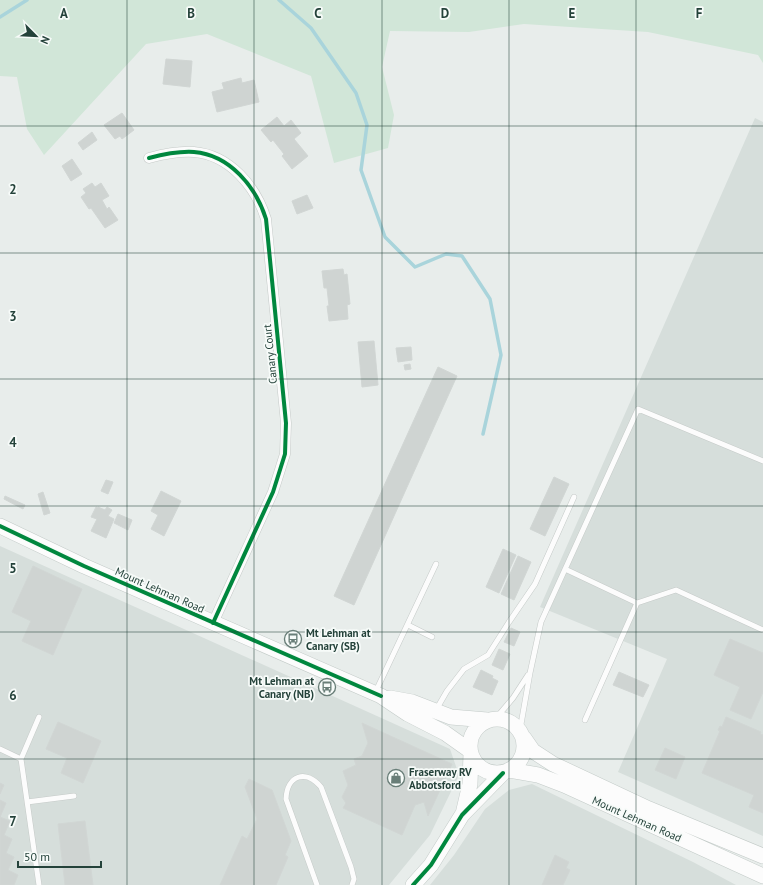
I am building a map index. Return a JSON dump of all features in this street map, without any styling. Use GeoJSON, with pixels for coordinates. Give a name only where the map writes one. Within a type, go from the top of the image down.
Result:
{"type":"FeatureCollection","features":[{"type":"Feature","properties":{"kind":"main road","name":"Mount Lehman Road"},"geometry":{"type":"LineString","coordinates":[[0,526],[84,566],[378,695],[408,714],[439,730],[470,752]]}},
{"type":"Feature","properties":{"kind":"main road","name":"Mount Lehman Road"},"geometry":{"type":"LineString","coordinates":[[378,695],[412,702],[456,718],[492,719]]}},
{"type":"Feature","properties":{"kind":"main road"},"geometry":{"type":"LineString","coordinates":[[413,885],[430,865],[462,815],[506,771],[518,763],[523,755],[525,747],[522,734],[513,723],[505,719],[492,719],[479,724],[473,732],[470,740],[470,784],[462,815]]}},
{"type":"Feature","properties":{"kind":"main road","name":"Mount Lehman Road"},"geometry":{"type":"LineString","coordinates":[[522,734],[533,751],[553,764],[649,809],[763,856]]}},
{"type":"Feature","properties":{"kind":"main road"},"geometry":{"type":"LineString","coordinates":[[470,752],[472,758],[478,766],[486,771],[495,773],[506,771]]}},
{"type":"Feature","properties":{"kind":"main road","name":"Mount Lehman Road"},"geometry":{"type":"LineString","coordinates":[[506,771],[538,775],[564,785],[763,876]]}},
{"type":"Feature","properties":{"kind":"street","name":"Canary Court"},"geometry":{"type":"LineString","coordinates":[[149,158],[175,152],[195,152],[212,156],[240,174],[248,183],[258,199],[266,219],[286,423],[285,454],[273,492],[213,623]]}},
{"type":"Feature","properties":{"kind":"lane"},"geometry":{"type":"LineString","coordinates":[[522,734],[530,673],[541,622],[638,409],[763,461]]}},
{"type":"Feature","properties":{"kind":"lane"},"geometry":{"type":"LineString","coordinates":[[436,711],[447,691],[464,669],[488,656],[508,622],[534,584],[574,497]]}},
{"type":"Feature","properties":{"kind":"lane"},"geometry":{"type":"LineString","coordinates":[[378,695],[436,564]]}},
{"type":"Feature","properties":{"kind":"lane"},"geometry":{"type":"LineString","coordinates":[[565,569],[637,603],[676,590],[763,630]]}},
{"type":"Feature","properties":{"kind":"lane"},"geometry":{"type":"LineString","coordinates":[[585,720],[637,603]]}},
{"type":"Feature","properties":{"kind":"lane"},"geometry":{"type":"LineString","coordinates":[[408,625],[432,637]]}},
{"type":"Feature","properties":{"kind":"lane"},"geometry":{"type":"LineString","coordinates":[[492,719],[513,698],[530,673]]}},
{"type":"Feature","properties":{"kind":"lane"},"geometry":{"type":"LineString","coordinates":[[39,717],[21,759],[39,885]]}},
{"type":"Feature","properties":{"kind":"lane"},"geometry":{"type":"LineString","coordinates":[[0,749],[21,759]]}},
{"type":"Feature","properties":{"kind":"lane"},"geometry":{"type":"LineString","coordinates":[[317,885],[286,799],[288,786],[294,780],[303,776],[310,777],[321,787],[351,867],[354,879],[352,885]]}},
{"type":"Feature","properties":{"kind":"lane"},"geometry":{"type":"LineString","coordinates":[[27,802],[74,796]]}},
{"type":"Feature","properties":{"kind":"shaded area"},"geometry":{"type":"Polygon","coordinates":[[[755,118],[763,122],[763,836],[618,772],[667,659],[540,607],[755,118]]]}},
{"type":"Feature","properties":{"kind":"shaded area"},"geometry":{"type":"Polygon","coordinates":[[[0,546],[450,749],[459,775],[430,835],[389,885],[0,885],[0,546]]]}},
{"type":"Feature","properties":{"kind":"shaded area"},"geometry":{"type":"Polygon","coordinates":[[[532,784],[693,862],[736,885],[430,885],[454,855],[485,809],[509,790],[532,784]]]}},
{"type":"Feature","properties":{"kind":"green space"},"geometry":{"type":"Polygon","coordinates":[[[0,0],[763,0],[763,63],[758,55],[648,32],[524,24],[469,32],[390,31],[382,67],[394,115],[388,148],[334,163],[311,76],[207,34],[146,44],[44,155],[27,129],[17,77],[0,76],[0,0]]]}},
{"type":"Feature","properties":{"kind":"building"},"geometry":{"type":"Polygon","coordinates":[[[166,59],[192,61],[190,87],[163,84],[166,59]]]}},
{"type":"Feature","properties":{"kind":"building"},"geometry":{"type":"Polygon","coordinates":[[[241,78],[242,83],[254,80],[259,102],[217,112],[212,92],[224,89],[222,83],[241,78]]]}},
{"type":"Feature","properties":{"kind":"building"},"geometry":{"type":"Polygon","coordinates":[[[122,113],[134,130],[122,139],[120,136],[115,139],[104,125],[122,113]]]}},
{"type":"Feature","properties":{"kind":"building"},"geometry":{"type":"Polygon","coordinates":[[[277,117],[284,126],[291,120],[301,133],[294,139],[308,156],[292,169],[282,156],[284,154],[273,140],[271,142],[261,130],[277,117]]]}},
{"type":"Feature","properties":{"kind":"building"},"geometry":{"type":"Polygon","coordinates":[[[92,132],[97,140],[83,150],[78,143],[92,132]]]}},
{"type":"Feature","properties":{"kind":"building"},"geometry":{"type":"Polygon","coordinates":[[[72,159],[82,174],[71,181],[62,166],[72,159]]]}},
{"type":"Feature","properties":{"kind":"building"},"geometry":{"type":"Polygon","coordinates":[[[92,183],[95,187],[101,183],[109,196],[102,200],[107,209],[109,207],[118,220],[105,228],[81,197],[86,193],[83,189],[92,183]]]}},
{"type":"Feature","properties":{"kind":"building"},"geometry":{"type":"Polygon","coordinates":[[[307,195],[313,208],[297,214],[292,201],[307,195]]]}},
{"type":"Feature","properties":{"kind":"building"},"geometry":{"type":"Polygon","coordinates":[[[343,269],[344,275],[347,274],[350,304],[347,305],[348,319],[329,321],[327,288],[324,288],[322,271],[343,269]]]}},
{"type":"Feature","properties":{"kind":"building"},"geometry":{"type":"Polygon","coordinates":[[[374,341],[378,385],[362,387],[358,342],[374,341]]]}},
{"type":"Feature","properties":{"kind":"building"},"geometry":{"type":"Polygon","coordinates":[[[411,347],[412,360],[398,362],[396,348],[411,347]]]}},
{"type":"Feature","properties":{"kind":"building"},"geometry":{"type":"Polygon","coordinates":[[[410,364],[411,369],[405,370],[404,365],[410,364]]]}},
{"type":"Feature","properties":{"kind":"building"},"geometry":{"type":"Polygon","coordinates":[[[438,367],[457,376],[354,605],[334,596],[438,367]]]}},
{"type":"Feature","properties":{"kind":"building"},"geometry":{"type":"Polygon","coordinates":[[[554,477],[569,484],[545,536],[530,529],[554,477]]]}},
{"type":"Feature","properties":{"kind":"building"},"geometry":{"type":"Polygon","coordinates":[[[106,480],[113,482],[108,494],[101,491],[106,480]]]}},
{"type":"Feature","properties":{"kind":"building"},"geometry":{"type":"Polygon","coordinates":[[[161,491],[181,501],[164,536],[151,529],[158,515],[151,511],[161,491]]]}},
{"type":"Feature","properties":{"kind":"building"},"geometry":{"type":"Polygon","coordinates":[[[43,492],[50,513],[44,515],[38,494],[43,492]]]}},
{"type":"Feature","properties":{"kind":"building"},"geometry":{"type":"Polygon","coordinates":[[[5,496],[25,505],[23,509],[4,499],[5,496]]]}},
{"type":"Feature","properties":{"kind":"building"},"geometry":{"type":"Polygon","coordinates":[[[96,507],[105,510],[107,507],[112,510],[108,516],[114,519],[106,538],[91,531],[97,519],[91,517],[96,507]]]}},
{"type":"Feature","properties":{"kind":"building"},"geometry":{"type":"Polygon","coordinates":[[[118,514],[132,520],[128,530],[114,523],[118,514]]]}},
{"type":"Feature","properties":{"kind":"building"},"geometry":{"type":"Polygon","coordinates":[[[503,549],[516,555],[499,593],[486,587],[503,549]]]}},
{"type":"Feature","properties":{"kind":"building"},"geometry":{"type":"Polygon","coordinates":[[[518,556],[531,562],[514,600],[501,594],[518,556]]]}},
{"type":"Feature","properties":{"kind":"building"},"geometry":{"type":"Polygon","coordinates":[[[33,566],[82,589],[53,655],[22,641],[31,621],[12,612],[33,566]]]}},
{"type":"Feature","properties":{"kind":"building"},"geometry":{"type":"Polygon","coordinates":[[[511,628],[520,632],[514,646],[504,642],[511,628]]]}},
{"type":"Feature","properties":{"kind":"building"},"geometry":{"type":"Polygon","coordinates":[[[730,639],[763,653],[763,692],[751,719],[730,710],[740,687],[714,675],[730,639]]]}},
{"type":"Feature","properties":{"kind":"building"},"geometry":{"type":"Polygon","coordinates":[[[499,649],[510,654],[503,670],[492,665],[499,649]]]}},
{"type":"Feature","properties":{"kind":"building"},"geometry":{"type":"Polygon","coordinates":[[[481,670],[493,676],[492,678],[498,681],[492,695],[473,687],[481,670]]]}},
{"type":"Feature","properties":{"kind":"building"},"geometry":{"type":"Polygon","coordinates":[[[619,672],[649,685],[643,697],[613,685],[619,672]]]}},
{"type":"Feature","properties":{"kind":"building"},"geometry":{"type":"Polygon","coordinates":[[[726,717],[761,732],[760,734],[763,735],[763,813],[749,807],[754,795],[702,773],[720,731],[718,730],[720,726],[722,727],[726,717]]]}},
{"type":"Feature","properties":{"kind":"building"},"geometry":{"type":"Polygon","coordinates":[[[58,722],[101,741],[83,783],[61,773],[67,758],[46,749],[58,722]]]}},
{"type":"Feature","properties":{"kind":"building","name":"Fraserway RV Abbotsford"},"geometry":{"type":"Polygon","coordinates":[[[362,723],[452,764],[428,816],[424,802],[415,805],[402,835],[343,808],[346,803],[342,797],[348,785],[343,771],[356,765],[354,759],[362,756],[368,743],[362,723]]]}},
{"type":"Feature","properties":{"kind":"building"},"geometry":{"type":"Polygon","coordinates":[[[665,748],[685,757],[676,779],[655,770],[665,748]]]}},
{"type":"Feature","properties":{"kind":"building"},"geometry":{"type":"Polygon","coordinates":[[[249,779],[272,790],[291,841],[285,855],[288,857],[276,885],[220,885],[242,836],[247,839],[257,819],[245,787],[249,779]]]}},
{"type":"Feature","properties":{"kind":"building"},"geometry":{"type":"Polygon","coordinates":[[[0,783],[4,785],[0,794],[0,783]]]}},
{"type":"Feature","properties":{"kind":"building"},"geometry":{"type":"Polygon","coordinates":[[[0,800],[6,803],[0,817],[0,800]]]}},
{"type":"Feature","properties":{"kind":"building"},"geometry":{"type":"Polygon","coordinates":[[[0,817],[10,821],[4,835],[12,839],[6,853],[14,857],[8,870],[18,875],[14,885],[0,885],[0,817]]]}},
{"type":"Feature","properties":{"kind":"building"},"geometry":{"type":"Polygon","coordinates":[[[85,821],[93,885],[65,885],[58,824],[85,821]]]}},
{"type":"Feature","properties":{"kind":"building"},"geometry":{"type":"Polygon","coordinates":[[[555,855],[569,862],[566,868],[570,870],[563,885],[542,885],[555,855]]]}},
{"type":"Feature","properties":{"kind":"waterway"},"geometry":{"type":"LineString","coordinates":[[0,17],[27,0]]}},
{"type":"Feature","properties":{"kind":"waterway"},"geometry":{"type":"LineString","coordinates":[[279,0],[311,28],[356,93],[367,125],[361,170],[385,237],[415,267],[446,254],[462,256],[490,299],[501,355],[483,434]]}},
{"type":"Feature","properties":{"kind":"cycle path"},"geometry":{"type":"LineString","coordinates":[[149,158],[171,153],[194,152],[207,154],[219,159],[240,175],[256,195],[266,219],[286,423],[285,454],[273,492],[213,623]]}},
{"type":"Feature","properties":{"kind":"cycle path"},"geometry":{"type":"LineString","coordinates":[[0,526],[84,566],[381,696]]}},
{"type":"Feature","properties":{"kind":"cycle path"},"geometry":{"type":"LineString","coordinates":[[413,885],[431,865],[462,815],[503,773]]}},
{"type":"Feature","properties":{"kind":"place","name":"Mt Lehman at Canary (SB)"},"geometry":{"type":"Point","coordinates":[293,639]}},
{"type":"Feature","properties":{"kind":"place","name":"Mt Lehman at Canary (NB)"},"geometry":{"type":"Point","coordinates":[327,687]}},
{"type":"Feature","properties":{"kind":"place","name":"Fraserway RV Abbotsford"},"geometry":{"type":"Point","coordinates":[396,778]}}]}
